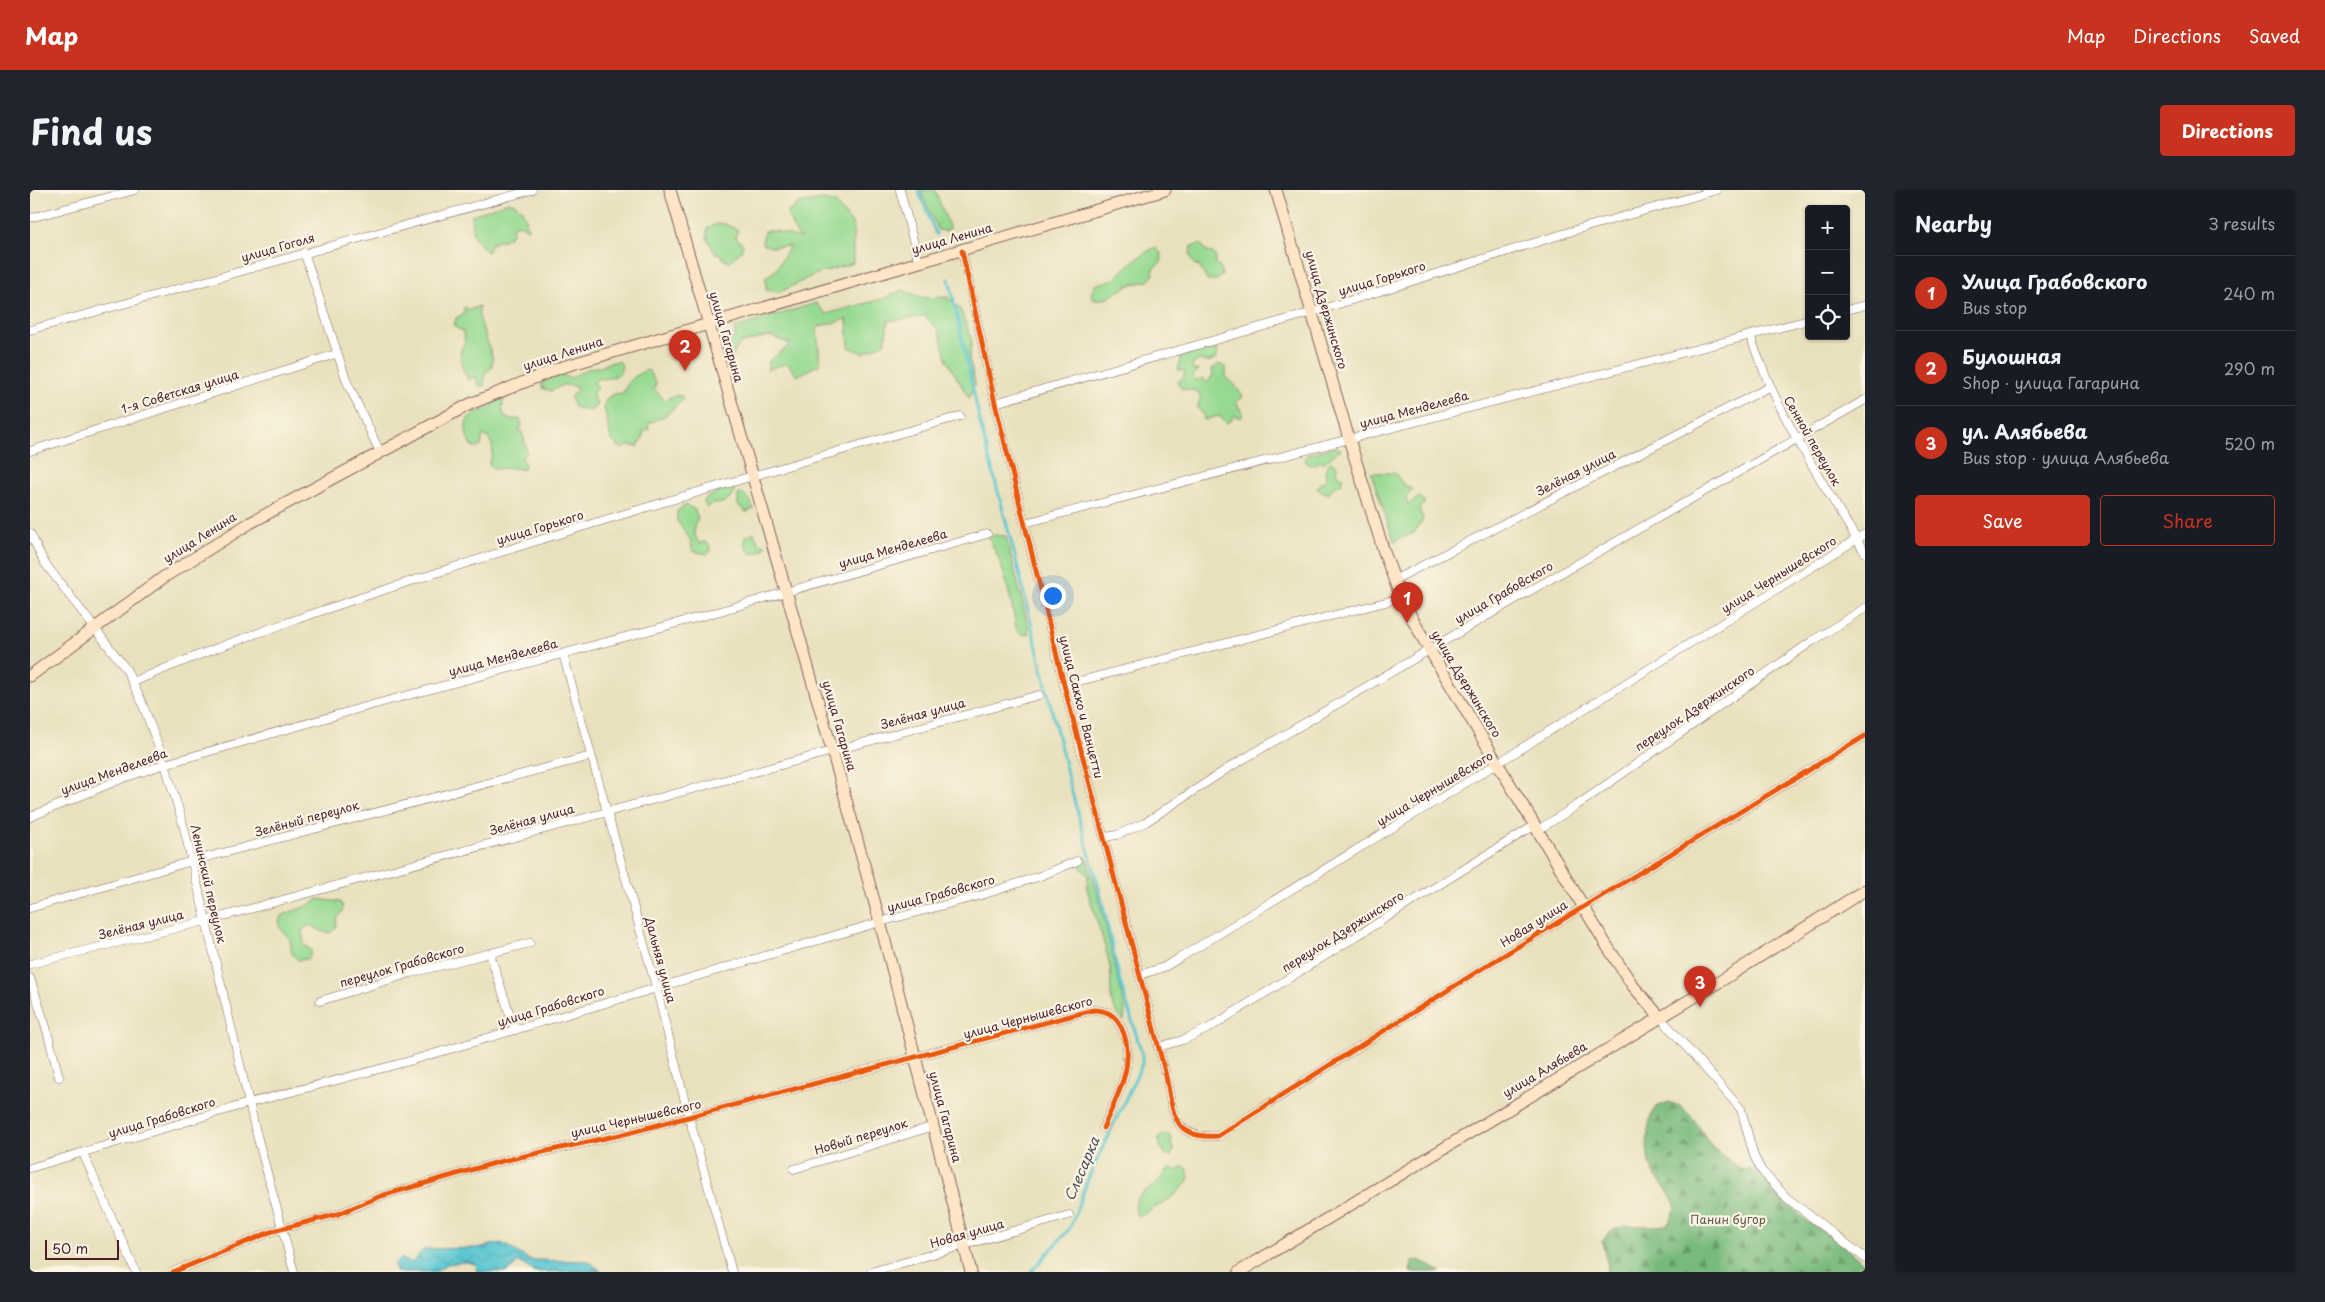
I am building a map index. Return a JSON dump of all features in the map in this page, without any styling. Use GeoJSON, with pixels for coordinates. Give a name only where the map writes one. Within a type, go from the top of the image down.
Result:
{"type":"FeatureCollection","features":[{"type":"Feature","properties":{"kind":"main road","name":"улица Гагарина"},"geometry":{"type":"LineString","coordinates":[[670,190],[787,592],[880,922],[971,1272]]}},
{"type":"Feature","properties":{"kind":"main road","name":"улица Ленина"},"geometry":{"type":"LineString","coordinates":[[30,676],[164,577],[220,540],[470,404],[520,382],[559,368],[1165,190]]}},
{"type":"Feature","properties":{"kind":"main road","name":"улица Дзержинского"},"geometry":{"type":"LineString","coordinates":[[1276,190],[1349,439],[1401,598],[1429,650],[1583,906],[1633,986],[1660,1016]]}},
{"type":"Feature","properties":{"kind":"main road","name":"улица Алябьева"},"geometry":{"type":"LineString","coordinates":[[1239,1272],[1660,1016],[1716,984],[1865,890]]}},
{"type":"Feature","properties":{"kind":"street"},"geometry":{"type":"LineString","coordinates":[[30,218],[135,190]]}},
{"type":"Feature","properties":{"kind":"street","name":"улица Гоголя"},"geometry":{"type":"LineString","coordinates":[[30,330],[304,252],[532,190]]}},
{"type":"Feature","properties":{"kind":"street"},"geometry":{"type":"LineString","coordinates":[[900,190],[920,263]]}},
{"type":"Feature","properties":{"kind":"street","name":"улица Горького"},"geometry":{"type":"LineString","coordinates":[[995,403],[1313,312],[1579,229],[1717,190]]}},
{"type":"Feature","properties":{"kind":"street","name":"улица Сакко и Ванцетти"},"geometry":{"type":"LineString","coordinates":[[962,251],[995,403],[1064,686],[1140,975],[1176,1121],[1185,1131],[1193,1136],[1218,1136]]}},
{"type":"Feature","properties":{"kind":"street"},"geometry":{"type":"LineString","coordinates":[[304,252],[336,354],[360,413],[380,452]]}},
{"type":"Feature","properties":{"kind":"street"},"geometry":{"type":"LineString","coordinates":[[1850,309],[1865,305]]}},
{"type":"Feature","properties":{"kind":"street","name":"улица Менделеева"},"geometry":{"type":"LineString","coordinates":[[1025,523],[1805,321]]}},
{"type":"Feature","properties":{"kind":"street","name":"Сенной переулок"},"geometry":{"type":"LineString","coordinates":[[1750,335],[1770,387],[1797,438],[1865,553]]}},
{"type":"Feature","properties":{"kind":"street","name":"1-я Советская улица"},"geometry":{"type":"LineString","coordinates":[[30,451],[336,354]]}},
{"type":"Feature","properties":{"kind":"street","name":"Зелёная улица"},"geometry":{"type":"LineString","coordinates":[[1394,580],[1770,387]]}},
{"type":"Feature","properties":{"kind":"street","name":"улица Грабовского"},"geometry":{"type":"LineString","coordinates":[[1104,837],[1118,835],[1146,822],[1230,767],[1429,650],[1865,400]]}},
{"type":"Feature","properties":{"kind":"street","name":"улица Горького"},"geometry":{"type":"LineString","coordinates":[[133,682],[221,645],[532,542],[960,416]]}},
{"type":"Feature","properties":{"kind":"street","name":"Ленинский переулок"},"geometry":{"type":"LineString","coordinates":[[30,533],[32,544],[44,562],[117,656],[133,682],[165,764],[192,861],[249,1103],[294,1272]]}},
{"type":"Feature","properties":{"kind":"street","name":"улица Менделеева"},"geometry":{"type":"LineString","coordinates":[[30,817],[121,779],[165,764],[368,706],[787,592],[987,534]]}},
{"type":"Feature","properties":{"kind":"street","name":"улица Чернышевского"},"geometry":{"type":"LineString","coordinates":[[1140,975],[1156,970],[1178,959],[1498,764],[1865,534]]}},
{"type":"Feature","properties":{"kind":"street"},"geometry":{"type":"LineString","coordinates":[[1064,686],[1401,598]]}},
{"type":"Feature","properties":{"kind":"street","name":"переулок Дзержинского"},"geometry":{"type":"LineString","coordinates":[[1158,1047],[1183,1040],[1209,1028],[1536,827],[1576,806],[1811,642],[1865,608]]}},
{"type":"Feature","properties":{"kind":"street","name":"Дальняя улица"},"geometry":{"type":"LineString","coordinates":[[563,654],[656,987],[689,1117],[732,1272]]}},
{"type":"Feature","properties":{"kind":"street","name":"Зелёная улица"},"geometry":{"type":"LineString","coordinates":[[30,964],[205,921],[1039,695]]}},
{"type":"Feature","properties":{"kind":"street","name":"Новая улица"},"geometry":{"type":"LineString","coordinates":[[1218,1136],[1583,906],[1865,736]]}},
{"type":"Feature","properties":{"kind":"street","name":"Зелёный переулок"},"geometry":{"type":"LineString","coordinates":[[30,908],[192,861],[591,756]]}},
{"type":"Feature","properties":{"kind":"street","name":"улица Грабовского"},"geometry":{"type":"LineString","coordinates":[[30,1168],[249,1103],[406,1062],[656,987],[1019,884],[1077,861]]}},
{"type":"Feature","properties":{"kind":"street","name":"переулок Грабовского"},"geometry":{"type":"LineString","coordinates":[[320,1001],[411,973],[530,943]]}},
{"type":"Feature","properties":{"kind":"street"},"geometry":{"type":"LineString","coordinates":[[490,954],[515,1030]]}},
{"type":"Feature","properties":{"kind":"street"},"geometry":{"type":"LineString","coordinates":[[30,978],[46,1026],[59,1077]]}},
{"type":"Feature","properties":{"kind":"street","name":"улица Чернышевского"},"geometry":{"type":"LineString","coordinates":[[174,1272],[282,1228],[338,1214],[381,1196],[511,1158],[624,1134],[1100,1010],[1110,1013],[1119,1024],[1126,1038],[1128,1057],[1123,1081],[1103,1128]]}},
{"type":"Feature","properties":{"kind":"street"},"geometry":{"type":"LineString","coordinates":[[1660,1016],[1741,1109],[1754,1156],[1761,1170],[1787,1198],[1865,1258]]}},
{"type":"Feature","properties":{"kind":"street","name":"Новый переулок"},"geometry":{"type":"LineString","coordinates":[[794,1168],[934,1126]]}},
{"type":"Feature","properties":{"kind":"street"},"geometry":{"type":"LineString","coordinates":[[83,1153],[136,1272]]}},
{"type":"Feature","properties":{"kind":"street","name":"Новая улица"},"geometry":{"type":"LineString","coordinates":[[871,1272],[1069,1215]]}},
{"type":"Feature","properties":{"kind":"green space"},"geometry":{"type":"Polygon","coordinates":[[[920,190],[935,190],[950,229],[945,231],[938,230],[920,190]]]}},
{"type":"Feature","properties":{"kind":"green space"},"geometry":{"type":"Polygon","coordinates":[[[822,200],[835,202],[853,225],[853,263],[814,275],[780,292],[766,290],[766,277],[776,270],[790,246],[771,247],[762,244],[764,231],[775,231],[800,238],[794,230],[787,213],[798,204],[822,200]]]}},
{"type":"Feature","properties":{"kind":"green space"},"geometry":{"type":"Polygon","coordinates":[[[509,202],[521,209],[525,215],[528,229],[520,224],[513,225],[512,234],[506,239],[492,243],[487,252],[474,236],[472,215],[509,202]]]}},
{"type":"Feature","properties":{"kind":"green space"},"geometry":{"type":"Polygon","coordinates":[[[717,224],[725,224],[738,230],[735,237],[743,244],[741,251],[729,262],[724,260],[721,254],[715,253],[707,238],[707,228],[717,224]]]}},
{"type":"Feature","properties":{"kind":"green space"},"geometry":{"type":"Polygon","coordinates":[[[1201,244],[1207,252],[1213,253],[1216,257],[1215,263],[1221,268],[1222,275],[1217,280],[1207,280],[1199,266],[1194,264],[1190,254],[1192,246],[1201,244]]]}},
{"type":"Feature","properties":{"kind":"green space"},"geometry":{"type":"Polygon","coordinates":[[[1155,247],[1161,253],[1162,261],[1153,269],[1154,275],[1148,281],[1129,285],[1108,298],[1094,300],[1091,294],[1095,285],[1114,279],[1133,261],[1155,247]]]}},
{"type":"Feature","properties":{"kind":"green space"},"geometry":{"type":"Polygon","coordinates":[[[902,290],[924,298],[948,297],[960,309],[972,340],[969,358],[975,383],[969,398],[947,361],[939,331],[925,316],[888,321],[885,343],[863,353],[849,347],[847,319],[817,327],[820,364],[797,376],[787,363],[767,370],[769,361],[791,344],[769,336],[739,344],[729,364],[722,343],[735,338],[735,328],[816,303],[826,314],[886,298],[902,290]]]}},
{"type":"Feature","properties":{"kind":"green space"},"geometry":{"type":"Polygon","coordinates":[[[479,306],[479,317],[493,359],[491,368],[485,373],[484,386],[478,385],[476,376],[468,380],[460,357],[465,342],[463,332],[454,326],[456,318],[464,314],[464,307],[470,310],[479,306]]]}},
{"type":"Feature","properties":{"kind":"green space"},"geometry":{"type":"Polygon","coordinates":[[[1214,346],[1218,353],[1215,359],[1207,362],[1199,360],[1192,365],[1193,370],[1199,370],[1193,376],[1195,381],[1204,378],[1204,382],[1208,382],[1213,375],[1212,369],[1220,364],[1226,368],[1226,378],[1234,384],[1243,397],[1236,402],[1243,414],[1240,418],[1233,415],[1232,420],[1227,423],[1219,416],[1204,420],[1203,414],[1197,408],[1201,397],[1197,391],[1182,389],[1177,382],[1183,378],[1185,371],[1178,370],[1181,356],[1200,350],[1205,352],[1214,346]]]}},
{"type":"Feature","properties":{"kind":"green space"},"geometry":{"type":"Polygon","coordinates":[[[619,361],[622,366],[619,375],[604,379],[599,378],[594,383],[598,388],[592,394],[597,405],[590,411],[574,407],[570,397],[577,390],[574,386],[563,385],[551,391],[542,388],[542,382],[559,374],[571,378],[589,368],[601,367],[608,363],[619,361]]]}},
{"type":"Feature","properties":{"kind":"green space"},"geometry":{"type":"Polygon","coordinates":[[[648,370],[656,383],[654,389],[666,401],[670,397],[680,395],[684,399],[666,415],[648,424],[649,429],[643,432],[643,437],[638,447],[629,445],[622,449],[611,440],[604,407],[606,399],[614,394],[623,393],[632,378],[648,370]]]}},
{"type":"Feature","properties":{"kind":"green space"},"geometry":{"type":"Polygon","coordinates":[[[504,399],[502,410],[506,419],[520,419],[522,426],[519,428],[524,438],[527,452],[522,458],[525,465],[523,470],[511,468],[492,469],[489,464],[492,448],[487,437],[483,434],[481,446],[477,448],[470,445],[467,436],[466,423],[471,416],[504,399]]]}},
{"type":"Feature","properties":{"kind":"green space"},"geometry":{"type":"Polygon","coordinates":[[[1335,447],[1341,449],[1323,463],[1320,461],[1313,465],[1307,464],[1305,459],[1308,454],[1335,447]]]}},
{"type":"Feature","properties":{"kind":"green space"},"geometry":{"type":"Polygon","coordinates":[[[1331,461],[1337,466],[1336,473],[1343,477],[1341,484],[1333,487],[1329,494],[1317,489],[1320,483],[1326,481],[1325,470],[1331,461]]]}},
{"type":"Feature","properties":{"kind":"green space"},"geometry":{"type":"Polygon","coordinates":[[[1371,473],[1395,473],[1403,484],[1412,489],[1406,497],[1408,505],[1419,497],[1425,502],[1419,509],[1423,519],[1414,533],[1394,541],[1371,473]]]}},
{"type":"Feature","properties":{"kind":"green space"},"geometry":{"type":"Polygon","coordinates":[[[732,487],[735,491],[728,500],[719,504],[712,503],[707,508],[704,502],[707,497],[732,487]]]}},
{"type":"Feature","properties":{"kind":"green space"},"geometry":{"type":"Polygon","coordinates":[[[743,493],[750,500],[754,509],[746,512],[738,505],[738,495],[743,493]]]}},
{"type":"Feature","properties":{"kind":"green space"},"geometry":{"type":"Polygon","coordinates":[[[686,505],[695,510],[698,519],[694,533],[699,543],[705,542],[710,546],[711,551],[707,554],[693,551],[690,539],[677,521],[677,511],[686,505]]]}},
{"type":"Feature","properties":{"kind":"green space"},"geometry":{"type":"Polygon","coordinates":[[[754,532],[758,542],[766,545],[762,551],[752,554],[745,547],[745,537],[754,532]]]}},
{"type":"Feature","properties":{"kind":"green space"},"geometry":{"type":"Polygon","coordinates":[[[994,535],[1006,536],[1029,629],[1028,635],[1018,633],[1003,571],[989,539],[994,535]]]}},
{"type":"Feature","properties":{"kind":"green space"},"geometry":{"type":"Polygon","coordinates":[[[1086,858],[1098,894],[1125,1008],[1124,1021],[1114,1008],[1112,1001],[1108,957],[1087,888],[1088,875],[1081,868],[1081,861],[1086,858]]]}},
{"type":"Feature","properties":{"kind":"green space"},"geometry":{"type":"Polygon","coordinates":[[[318,899],[340,902],[343,906],[342,912],[337,918],[336,928],[330,933],[309,925],[302,930],[304,945],[311,950],[310,956],[307,959],[298,960],[292,954],[290,940],[279,926],[280,917],[309,905],[318,899]]]}},
{"type":"Feature","properties":{"kind":"green space","name":"Панин бугор"},"geometry":{"type":"Polygon","coordinates":[[[1669,1102],[1680,1106],[1693,1118],[1713,1148],[1741,1169],[1756,1171],[1777,1195],[1808,1222],[1841,1243],[1865,1265],[1865,1272],[1606,1272],[1608,1267],[1602,1242],[1609,1234],[1623,1226],[1658,1226],[1668,1224],[1676,1208],[1671,1196],[1653,1171],[1648,1160],[1647,1146],[1648,1130],[1653,1111],[1660,1105],[1669,1102]]]}},
{"type":"Feature","properties":{"kind":"green space"},"geometry":{"type":"Polygon","coordinates":[[[1163,1135],[1169,1135],[1172,1138],[1171,1144],[1174,1150],[1171,1156],[1166,1155],[1160,1146],[1158,1138],[1163,1135]]]}},
{"type":"Feature","properties":{"kind":"green space"},"geometry":{"type":"Polygon","coordinates":[[[1181,1167],[1187,1168],[1189,1178],[1179,1192],[1140,1217],[1136,1214],[1136,1202],[1140,1195],[1157,1183],[1166,1171],[1171,1169],[1178,1171],[1181,1167]]]}},
{"type":"Feature","properties":{"kind":"green space"},"geometry":{"type":"Polygon","coordinates":[[[1419,1260],[1441,1272],[1410,1272],[1412,1262],[1419,1260]]]}},
{"type":"Feature","properties":{"kind":"water"},"geometry":{"type":"Polygon","coordinates":[[[502,1243],[530,1260],[588,1261],[601,1271],[535,1272],[519,1262],[507,1272],[477,1272],[476,1264],[465,1262],[447,1264],[436,1272],[397,1272],[394,1264],[400,1258],[412,1263],[424,1249],[477,1248],[502,1243]]]}},
{"type":"Feature","properties":{"kind":"waterway","name":"Слесарка"},"geometry":{"type":"LineString","coordinates":[[918,190],[936,234]]}},
{"type":"Feature","properties":{"kind":"waterway","name":"Слесарка"},"geometry":{"type":"LineString","coordinates":[[949,279],[982,431],[1015,556],[1069,782],[1100,892],[1120,981],[1142,1054],[1142,1064],[1088,1179],[1070,1228],[1031,1272]]}},
{"type":"Feature","properties":{"kind":"cycle path"},"geometry":{"type":"LineString","coordinates":[[962,251],[995,403],[1064,685],[1165,1072],[1173,1110],[1176,1119],[1190,1133],[1202,1136],[1218,1136],[1486,966],[1865,736]]}},
{"type":"Feature","properties":{"kind":"cycle path"},"geometry":{"type":"LineString","coordinates":[[173,1272],[273,1231],[338,1214],[381,1196],[502,1161],[624,1134],[1093,1010],[1106,1012],[1116,1019],[1126,1040],[1127,1053],[1124,1078],[1103,1128]]}},
{"type":"Feature","properties":{"kind":"place","name":"Булошная"},"geometry":{"type":"Point","coordinates":[685,371]}},
{"type":"Feature","properties":{"kind":"place","name":"Улица Грабовского"},"geometry":{"type":"Point","coordinates":[1407,623]}},
{"type":"Feature","properties":{"kind":"place","name":"ул. Алябьева"},"geometry":{"type":"Point","coordinates":[1700,1007]}}]}
